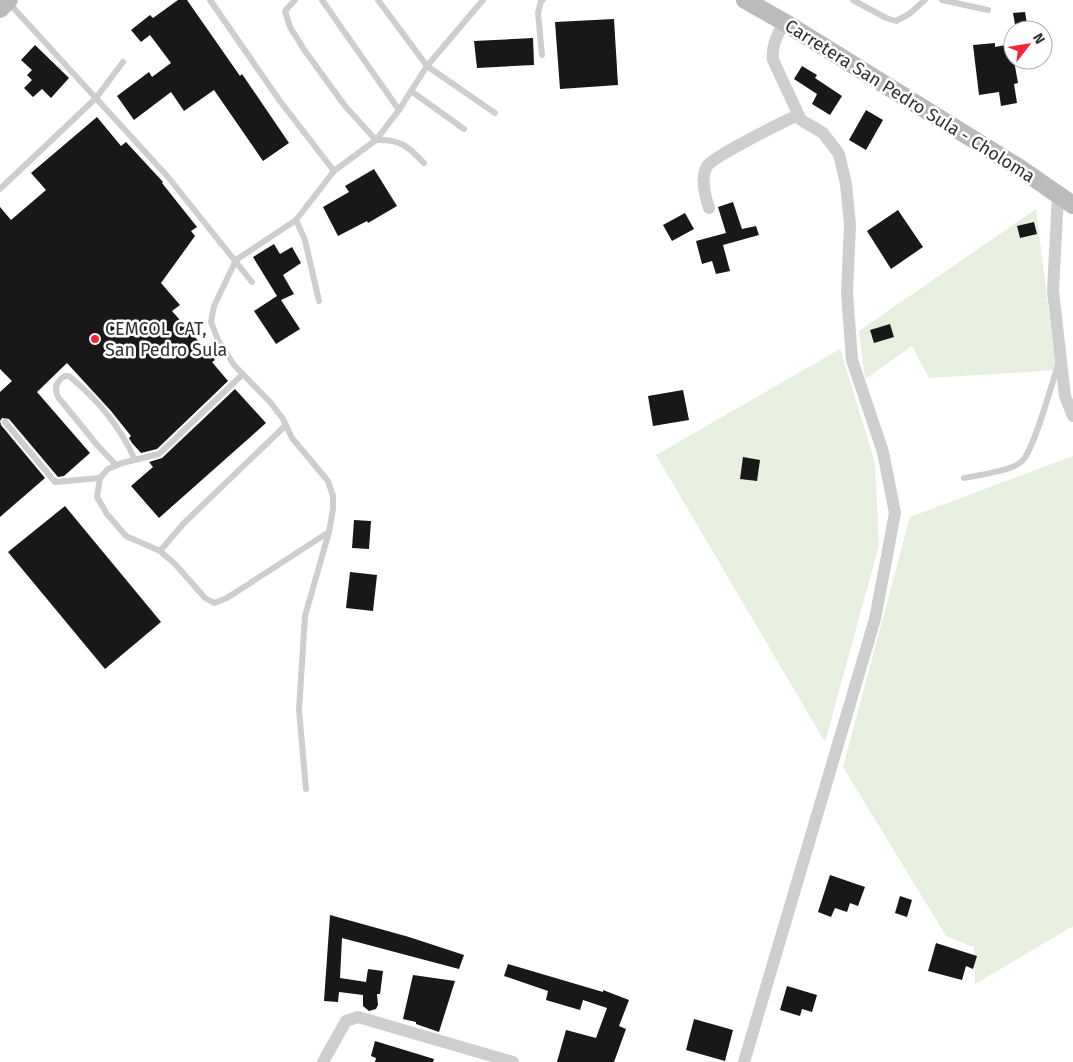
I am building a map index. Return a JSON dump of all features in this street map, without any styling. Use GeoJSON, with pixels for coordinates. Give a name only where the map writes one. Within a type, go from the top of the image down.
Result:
{"type":"FeatureCollection","features":[{"type":"Feature","properties":{"kind":"main road","name":"Carretera San Pedro Sula - Choloma"},"geometry":{"type":"LineString","coordinates":[[745,0],[784,22],[1018,167],[1066,200]]}},
{"type":"Feature","properties":{"kind":"street"},"geometry":{"type":"LineString","coordinates":[[744,1062],[875,619],[895,513],[883,452],[852,360],[847,293],[850,225],[843,169],[839,154],[822,133],[801,120],[777,70],[772,52],[784,22]]}},
{"type":"Feature","properties":{"kind":"street"},"geometry":{"type":"LineString","coordinates":[[709,208],[705,194],[704,173],[708,164],[798,114]]}},
{"type":"Feature","properties":{"kind":"street"},"geometry":{"type":"LineString","coordinates":[[1066,200],[1053,291],[1065,396],[1073,416]]}},
{"type":"Feature","properties":{"kind":"street"},"geometry":{"type":"LineString","coordinates":[[323,1062],[346,1021],[358,1017],[513,1062]]}},
{"type":"Feature","properties":{"kind":"lane"},"geometry":{"type":"LineString","coordinates":[[210,0],[280,101],[334,171]]}},
{"type":"Feature","properties":{"kind":"lane"},"geometry":{"type":"LineString","coordinates":[[295,0],[285,11],[290,28],[346,106],[376,140],[388,140],[407,146],[424,163]]}},
{"type":"Feature","properties":{"kind":"lane"},"geometry":{"type":"LineString","coordinates":[[322,0],[399,110]]}},
{"type":"Feature","properties":{"kind":"lane"},"geometry":{"type":"LineString","coordinates":[[378,0],[427,66],[495,113]]}},
{"type":"Feature","properties":{"kind":"lane"},"geometry":{"type":"LineString","coordinates":[[306,789],[299,710],[305,616],[334,509],[333,496],[328,481],[292,438],[286,425],[270,402],[234,365],[218,340],[211,322],[214,306],[236,260],[296,220],[334,171],[376,140],[399,110],[427,66],[483,0]]}},
{"type":"Feature","properties":{"kind":"lane"},"geometry":{"type":"LineString","coordinates":[[542,55],[538,13],[541,1],[543,0]]}},
{"type":"Feature","properties":{"kind":"lane"},"geometry":{"type":"LineString","coordinates":[[853,0],[886,18],[896,21],[909,14],[925,0]]}},
{"type":"Feature","properties":{"kind":"lane"},"geometry":{"type":"LineString","coordinates":[[942,0],[988,10]]}},
{"type":"Feature","properties":{"kind":"lane"},"geometry":{"type":"LineString","coordinates":[[5,4],[96,98],[168,177],[252,282]]}},
{"type":"Feature","properties":{"kind":"lane"},"geometry":{"type":"LineString","coordinates":[[0,188],[96,98],[123,62]]}},
{"type":"Feature","properties":{"kind":"lane"},"geometry":{"type":"LineString","coordinates":[[411,91],[464,129]]}},
{"type":"Feature","properties":{"kind":"lane"},"geometry":{"type":"LineString","coordinates":[[296,220],[304,240],[319,301]]}},
{"type":"Feature","properties":{"kind":"lane"},"geometry":{"type":"LineString","coordinates":[[964,478],[1011,467],[1023,461],[1033,439],[1061,356]]}},
{"type":"Feature","properties":{"kind":"lane"},"geometry":{"type":"LineString","coordinates":[[243,374],[159,454],[108,468],[100,478],[97,497],[107,514],[126,536],[160,551],[175,564],[205,598],[214,603],[227,598],[328,532]]}},
{"type":"Feature","properties":{"kind":"lane"},"geometry":{"type":"LineString","coordinates":[[116,465],[58,397],[55,391],[56,386],[65,376],[69,376],[93,397],[126,439],[135,460]]}},
{"type":"Feature","properties":{"kind":"lane"},"geometry":{"type":"LineString","coordinates":[[5,422],[55,482],[100,478]]}},
{"type":"Feature","properties":{"kind":"lane"},"geometry":{"type":"LineString","coordinates":[[160,551],[184,523],[286,425]]}},
{"type":"Feature","properties":{"kind":"green space"},"geometry":{"type":"Polygon","coordinates":[[[1036,209],[1056,370],[929,378],[912,346],[865,379],[859,331],[1036,209]]]}},
{"type":"Feature","properties":{"kind":"green space"},"geometry":{"type":"Polygon","coordinates":[[[840,349],[875,463],[879,545],[825,742],[656,455],[840,349]]]}},
{"type":"Feature","properties":{"kind":"green space"},"geometry":{"type":"Polygon","coordinates":[[[1073,456],[1073,926],[975,984],[974,947],[946,936],[843,767],[910,517],[1073,456]]]}},
{"type":"Feature","properties":{"kind":"building"},"geometry":{"type":"Polygon","coordinates":[[[178,0],[187,0],[240,76],[242,74],[289,143],[263,161],[214,90],[184,111],[171,92],[134,120],[117,96],[149,72],[152,77],[171,63],[150,35],[141,42],[131,30],[150,15],[153,18],[178,0]]]}},
{"type":"Feature","properties":{"kind":"building"},"geometry":{"type":"Polygon","coordinates":[[[1025,12],[1026,20],[1014,20],[1013,13],[1025,12]]]}},
{"type":"Feature","properties":{"kind":"building"},"geometry":{"type":"Polygon","coordinates":[[[614,19],[618,85],[560,89],[555,22],[614,19]]]}},
{"type":"Feature","properties":{"kind":"building"},"geometry":{"type":"Polygon","coordinates":[[[533,38],[534,65],[477,68],[474,41],[533,38]]]}},
{"type":"Feature","properties":{"kind":"building"},"geometry":{"type":"Polygon","coordinates":[[[995,43],[995,47],[1003,46],[1003,70],[1016,70],[1018,83],[1014,84],[1017,103],[1001,106],[999,92],[979,95],[973,45],[995,43]]]}},
{"type":"Feature","properties":{"kind":"building"},"geometry":{"type":"Polygon","coordinates":[[[35,45],[69,78],[51,98],[42,89],[33,97],[24,88],[32,80],[27,75],[32,70],[21,60],[35,45]]]}},
{"type":"Feature","properties":{"kind":"building"},"geometry":{"type":"Polygon","coordinates":[[[802,66],[817,75],[815,78],[842,96],[830,115],[812,104],[817,94],[794,79],[802,66]]]}},
{"type":"Feature","properties":{"kind":"building"},"geometry":{"type":"Polygon","coordinates":[[[866,110],[883,120],[866,150],[849,140],[866,110]]]}},
{"type":"Feature","properties":{"kind":"building"},"geometry":{"type":"Polygon","coordinates":[[[97,117],[121,146],[126,142],[163,182],[197,227],[191,231],[195,236],[161,283],[180,305],[172,311],[215,360],[212,362],[228,381],[157,449],[141,453],[129,438],[131,436],[111,411],[67,363],[37,392],[90,453],[64,476],[58,477],[9,419],[2,418],[0,421],[0,392],[12,381],[0,369],[0,207],[11,220],[46,190],[31,173],[97,117]]]}},
{"type":"Feature","properties":{"kind":"building"},"geometry":{"type":"Polygon","coordinates":[[[374,169],[397,206],[368,223],[367,221],[338,236],[323,207],[349,192],[345,186],[374,169]]]}},
{"type":"Feature","properties":{"kind":"building"},"geometry":{"type":"Polygon","coordinates":[[[733,202],[742,229],[756,226],[759,235],[723,245],[730,271],[716,274],[712,261],[702,264],[696,241],[726,233],[718,207],[733,202]]]}},
{"type":"Feature","properties":{"kind":"building"},"geometry":{"type":"Polygon","coordinates":[[[898,210],[923,247],[891,269],[867,231],[898,210]]]}},
{"type":"Feature","properties":{"kind":"building"},"geometry":{"type":"Polygon","coordinates":[[[685,213],[694,229],[672,241],[663,225],[685,213]]]}},
{"type":"Feature","properties":{"kind":"building"},"geometry":{"type":"Polygon","coordinates":[[[1034,222],[1037,234],[1020,238],[1017,226],[1034,222]]]}},
{"type":"Feature","properties":{"kind":"building"},"geometry":{"type":"Polygon","coordinates":[[[274,244],[280,254],[292,247],[301,263],[283,275],[294,294],[281,300],[300,329],[276,344],[254,311],[277,296],[253,257],[274,244]]]}},
{"type":"Feature","properties":{"kind":"building"},"geometry":{"type":"Polygon","coordinates":[[[890,324],[894,337],[874,343],[870,330],[890,324]]]}},
{"type":"Feature","properties":{"kind":"building"},"geometry":{"type":"Polygon","coordinates":[[[235,389],[266,423],[159,518],[131,486],[153,467],[149,462],[162,458],[235,389]]]}},
{"type":"Feature","properties":{"kind":"building"},"geometry":{"type":"Polygon","coordinates":[[[683,390],[689,420],[653,426],[648,396],[683,390]]]}},
{"type":"Feature","properties":{"kind":"building"},"geometry":{"type":"Polygon","coordinates":[[[0,421],[1,425],[45,478],[0,517],[0,421]]]}},
{"type":"Feature","properties":{"kind":"building"},"geometry":{"type":"Polygon","coordinates":[[[743,457],[760,460],[757,481],[740,479],[743,457]]]}},
{"type":"Feature","properties":{"kind":"building"},"geometry":{"type":"Polygon","coordinates":[[[65,506],[161,622],[105,669],[8,552],[65,506]]]}},
{"type":"Feature","properties":{"kind":"building"},"geometry":{"type":"Polygon","coordinates":[[[354,520],[371,521],[369,549],[352,548],[354,520]]]}},
{"type":"Feature","properties":{"kind":"building"},"geometry":{"type":"Polygon","coordinates":[[[350,572],[377,575],[373,611],[346,608],[350,572]]]}},
{"type":"Feature","properties":{"kind":"building"},"geometry":{"type":"Polygon","coordinates":[[[830,875],[865,887],[858,906],[850,903],[847,912],[835,908],[831,917],[818,912],[830,875]]]}},
{"type":"Feature","properties":{"kind":"building"},"geometry":{"type":"Polygon","coordinates":[[[900,896],[912,900],[907,917],[895,913],[900,896]]]}},
{"type":"Feature","properties":{"kind":"building"},"geometry":{"type":"Polygon","coordinates":[[[330,915],[409,937],[464,955],[459,969],[342,938],[340,978],[366,982],[368,969],[383,971],[380,994],[377,994],[378,1005],[376,1009],[369,1011],[363,1006],[363,995],[339,992],[338,1002],[324,1001],[330,915]]]}},
{"type":"Feature","properties":{"kind":"building"},"geometry":{"type":"Polygon","coordinates":[[[936,943],[977,956],[973,969],[966,966],[962,980],[928,971],[936,943]]]}},
{"type":"Feature","properties":{"kind":"building"},"geometry":{"type":"Polygon","coordinates":[[[508,964],[603,992],[603,990],[629,1000],[619,1026],[626,1029],[614,1062],[557,1062],[566,1030],[596,1038],[607,1008],[583,1000],[580,1010],[546,1000],[548,991],[504,976],[508,964]]]}},
{"type":"Feature","properties":{"kind":"building"},"geometry":{"type":"Polygon","coordinates":[[[413,975],[455,981],[439,1032],[416,1024],[416,1022],[403,1019],[413,975]]]}},
{"type":"Feature","properties":{"kind":"building"},"geometry":{"type":"Polygon","coordinates":[[[787,986],[817,995],[812,1012],[802,1009],[800,1016],[780,1010],[787,986]]]}},
{"type":"Feature","properties":{"kind":"building"},"geometry":{"type":"Polygon","coordinates":[[[694,1019],[733,1030],[725,1061],[686,1050],[694,1019]]]}},
{"type":"Feature","properties":{"kind":"building"},"geometry":{"type":"Polygon","coordinates":[[[375,1041],[434,1059],[433,1062],[375,1062],[376,1058],[371,1056],[375,1041]]]}},
{"type":"Feature","properties":{"kind":"place","name":"CEMCOL CAT, San Pedro Sula"},"geometry":{"type":"Point","coordinates":[95,339]}}]}
